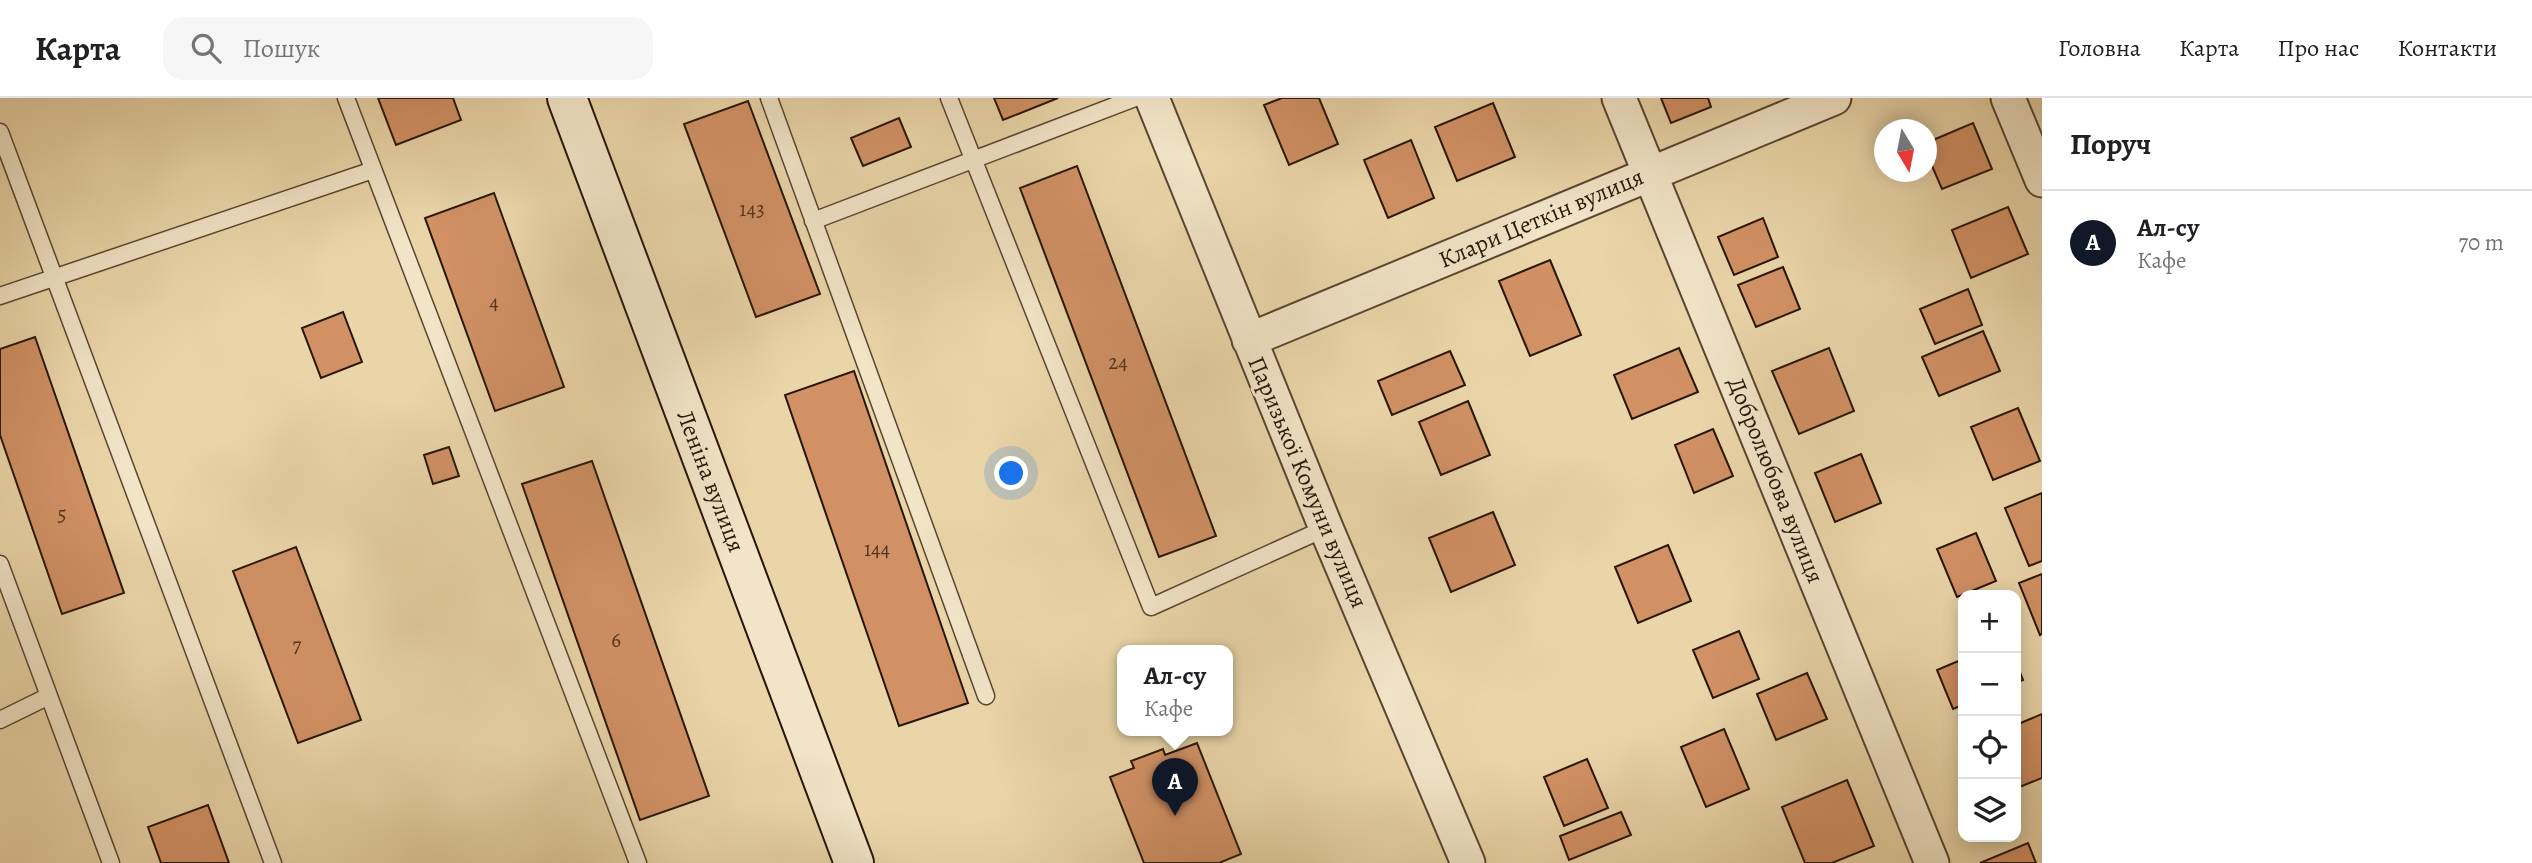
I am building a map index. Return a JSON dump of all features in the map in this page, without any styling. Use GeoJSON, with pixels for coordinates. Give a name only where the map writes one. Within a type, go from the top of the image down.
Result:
{"type":"FeatureCollection","features":[{"type":"Feature","properties":{"kind":"main road","name":"Леніна вулиця"},"geometry":{"type":"LineString","coordinates":[[567,98],[854,863]]}},
{"type":"Feature","properties":{"kind":"street","name":"Паризької Комуни вулиця"},"geometry":{"type":"LineString","coordinates":[[1152,98],[1248,340],[1468,863]]}},
{"type":"Feature","properties":{"kind":"street","name":"Добролюбова вулиця"},"geometry":{"type":"LineString","coordinates":[[1619,98],[1932,863]]}},
{"type":"Feature","properties":{"kind":"street","name":"Клари Цеткін вулиця"},"geometry":{"type":"LineString","coordinates":[[1248,340],[1834,98]]}},
{"type":"Feature","properties":{"kind":"street"},"geometry":{"type":"LineString","coordinates":[[2008,98],[2042,180]]}},
{"type":"Feature","properties":{"kind":"lane"},"geometry":{"type":"LineString","coordinates":[[346,98],[638,863]]}},
{"type":"Feature","properties":{"kind":"lane"},"geometry":{"type":"LineString","coordinates":[[769,98],[986,696]]}},
{"type":"Feature","properties":{"kind":"lane"},"geometry":{"type":"LineString","coordinates":[[949,98],[1151,607],[1326,528]]}},
{"type":"Feature","properties":{"kind":"lane"},"geometry":{"type":"LineString","coordinates":[[813,221],[1135,98]]}},
{"type":"Feature","properties":{"kind":"lane"},"geometry":{"type":"LineString","coordinates":[[0,132],[273,863]]}},
{"type":"Feature","properties":{"kind":"lane"},"geometry":{"type":"LineString","coordinates":[[0,296],[373,170]]}},
{"type":"Feature","properties":{"kind":"lane"},"geometry":{"type":"LineString","coordinates":[[0,564],[111,863]]}},
{"type":"Feature","properties":{"kind":"lane"},"geometry":{"type":"LineString","coordinates":[[0,720],[49,696]]}},
{"type":"Feature","properties":{"kind":"building"},"geometry":{"type":"Polygon","coordinates":[[[378,98],[453,98],[461,120],[396,145],[378,98]]]}},
{"type":"Feature","properties":{"kind":"building"},"geometry":{"type":"Polygon","coordinates":[[[994,98],[1058,98],[1003,120],[994,98]]]}},
{"type":"Feature","properties":{"kind":"building"},"geometry":{"type":"Polygon","coordinates":[[[1282,98],[1319,98],[1338,144],[1289,165],[1264,105],[1282,98]]]}},
{"type":"Feature","properties":{"kind":"building"},"geometry":{"type":"Polygon","coordinates":[[[1661,98],[1708,98],[1711,107],[1671,123],[1661,98]]]}},
{"type":"Feature","properties":{"kind":"building"},"geometry":{"type":"Polygon","coordinates":[[[748,101],[820,294],[756,317],[684,124],[748,101]]]}},
{"type":"Feature","properties":{"kind":"building"},"geometry":{"type":"Polygon","coordinates":[[[1493,103],[1515,157],[1457,181],[1435,127],[1493,103]]]}},
{"type":"Feature","properties":{"kind":"building"},"geometry":{"type":"Polygon","coordinates":[[[899,118],[911,147],[863,166],[851,138],[899,118]]]}},
{"type":"Feature","properties":{"kind":"building"},"geometry":{"type":"Polygon","coordinates":[[[1973,123],[1992,169],[1942,189],[1937,177],[1937,138],[1973,123]]]}},
{"type":"Feature","properties":{"kind":"building"},"geometry":{"type":"Polygon","coordinates":[[[1411,140],[1434,198],[1388,218],[1364,160],[1411,140]]]}},
{"type":"Feature","properties":{"kind":"building"},"geometry":{"type":"Polygon","coordinates":[[[1077,166],[1216,536],[1159,557],[1020,188],[1077,166]]]}},
{"type":"Feature","properties":{"kind":"building"},"geometry":{"type":"Polygon","coordinates":[[[494,193],[564,387],[495,411],[425,218],[494,193]]]}},
{"type":"Feature","properties":{"kind":"building"},"geometry":{"type":"Polygon","coordinates":[[[2008,207],[2028,254],[1971,278],[1952,230],[2008,207]]]}},
{"type":"Feature","properties":{"kind":"building"},"geometry":{"type":"Polygon","coordinates":[[[1763,218],[1778,257],[1734,275],[1718,237],[1763,218]]]}},
{"type":"Feature","properties":{"kind":"building"},"geometry":{"type":"Polygon","coordinates":[[[1550,260],[1581,335],[1530,356],[1499,281],[1550,260]]]}},
{"type":"Feature","properties":{"kind":"building"},"geometry":{"type":"Polygon","coordinates":[[[1783,267],[1800,309],[1756,327],[1738,285],[1783,267]]]}},
{"type":"Feature","properties":{"kind":"building"},"geometry":{"type":"Polygon","coordinates":[[[1968,289],[1982,325],[1935,344],[1920,309],[1968,289]]]}},
{"type":"Feature","properties":{"kind":"building"},"geometry":{"type":"Polygon","coordinates":[[[343,312],[362,362],[321,378],[302,328],[343,312]]]}},
{"type":"Feature","properties":{"kind":"building"},"geometry":{"type":"Polygon","coordinates":[[[1983,331],[2000,371],[1939,396],[1922,357],[1983,331]]]}},
{"type":"Feature","properties":{"kind":"building"},"geometry":{"type":"Polygon","coordinates":[[[35,337],[124,593],[62,614],[0,435],[0,349],[35,337]]]}},
{"type":"Feature","properties":{"kind":"building"},"geometry":{"type":"Polygon","coordinates":[[[1679,348],[1698,392],[1632,419],[1614,375],[1679,348]]]}},
{"type":"Feature","properties":{"kind":"building"},"geometry":{"type":"Polygon","coordinates":[[[1829,348],[1854,411],[1799,434],[1772,371],[1829,348]]]}},
{"type":"Feature","properties":{"kind":"building"},"geometry":{"type":"Polygon","coordinates":[[[1450,351],[1465,385],[1392,415],[1378,381],[1450,351]]]}},
{"type":"Feature","properties":{"kind":"building"},"geometry":{"type":"Polygon","coordinates":[[[854,371],[968,703],[899,726],[785,395],[854,371]]]}},
{"type":"Feature","properties":{"kind":"building"},"geometry":{"type":"Polygon","coordinates":[[[1468,401],[1490,455],[1441,475],[1419,422],[1468,401]]]}},
{"type":"Feature","properties":{"kind":"building"},"geometry":{"type":"Polygon","coordinates":[[[2018,408],[2040,461],[1993,480],[1971,427],[2018,408]]]}},
{"type":"Feature","properties":{"kind":"building"},"geometry":{"type":"Polygon","coordinates":[[[1713,429],[1733,476],[1694,493],[1675,445],[1713,429]]]}},
{"type":"Feature","properties":{"kind":"building"},"geometry":{"type":"Polygon","coordinates":[[[449,447],[459,476],[433,484],[424,455],[449,447]]]}},
{"type":"Feature","properties":{"kind":"building"},"geometry":{"type":"Polygon","coordinates":[[[1861,454],[1881,503],[1835,522],[1815,473],[1861,454]]]}},
{"type":"Feature","properties":{"kind":"building"},"geometry":{"type":"Polygon","coordinates":[[[592,461],[709,796],[640,820],[522,484],[592,461]]]}},
{"type":"Feature","properties":{"kind":"building"},"geometry":{"type":"Polygon","coordinates":[[[2042,493],[2042,561],[2029,566],[2005,508],[2042,493]]]}},
{"type":"Feature","properties":{"kind":"building"},"geometry":{"type":"Polygon","coordinates":[[[1493,512],[1515,565],[1451,592],[1429,538],[1493,512]]]}},
{"type":"Feature","properties":{"kind":"building"},"geometry":{"type":"Polygon","coordinates":[[[1976,533],[1996,581],[1974,590],[1958,590],[1957,597],[1937,549],[1976,533]]]}},
{"type":"Feature","properties":{"kind":"building"},"geometry":{"type":"Polygon","coordinates":[[[1668,545],[1691,601],[1638,623],[1615,567],[1668,545]]]}},
{"type":"Feature","properties":{"kind":"building"},"geometry":{"type":"Polygon","coordinates":[[[296,547],[361,720],[298,743],[233,571],[296,547]]]}},
{"type":"Feature","properties":{"kind":"building"},"geometry":{"type":"Polygon","coordinates":[[[2042,574],[2042,634],[2040,635],[2019,583],[2042,574]]]}},
{"type":"Feature","properties":{"kind":"building"},"geometry":{"type":"Polygon","coordinates":[[[1739,631],[1759,679],[1713,698],[1693,650],[1739,631]]]}},
{"type":"Feature","properties":{"kind":"building"},"geometry":{"type":"Polygon","coordinates":[[[1958,661],[1958,707],[1953,709],[1937,670],[1958,661]]]}},
{"type":"Feature","properties":{"kind":"building"},"geometry":{"type":"Polygon","coordinates":[[[1807,673],[1827,719],[1776,740],[1757,694],[1807,673]]]}},
{"type":"Feature","properties":{"kind":"building"},"geometry":{"type":"Polygon","coordinates":[[[2042,714],[2042,778],[2021,786],[2021,779],[2021,723],[2042,714]]]}},
{"type":"Feature","properties":{"kind":"building"},"geometry":{"type":"Polygon","coordinates":[[[1724,729],[1749,789],[1706,807],[1681,747],[1724,729]]]}},
{"type":"Feature","properties":{"kind":"building"},"geometry":{"type":"Polygon","coordinates":[[[1197,743],[1241,854],[1219,863],[1144,863],[1110,777],[1134,768],[1131,761],[1163,749],[1165,755],[1197,743]]]}},
{"type":"Feature","properties":{"kind":"building"},"geometry":{"type":"Polygon","coordinates":[[[1587,759],[1608,808],[1564,826],[1544,777],[1587,759]]]}},
{"type":"Feature","properties":{"kind":"building"},"geometry":{"type":"Polygon","coordinates":[[[1847,780],[1874,846],[1832,863],[1805,863],[1782,807],[1847,780]]]}},
{"type":"Feature","properties":{"kind":"building"},"geometry":{"type":"Polygon","coordinates":[[[208,805],[229,863],[161,863],[148,827],[208,805]]]}},
{"type":"Feature","properties":{"kind":"building"},"geometry":{"type":"Polygon","coordinates":[[[1621,812],[1631,835],[1569,860],[1560,836],[1621,812]]]}},
{"type":"Feature","properties":{"kind":"building"},"geometry":{"type":"Polygon","coordinates":[[[2028,843],[2036,863],[1980,863],[2028,843]]]}},
{"type":"Feature","properties":{"kind":"place","name":"Ал-су"},"geometry":{"type":"Point","coordinates":[1175,816]}}]}
